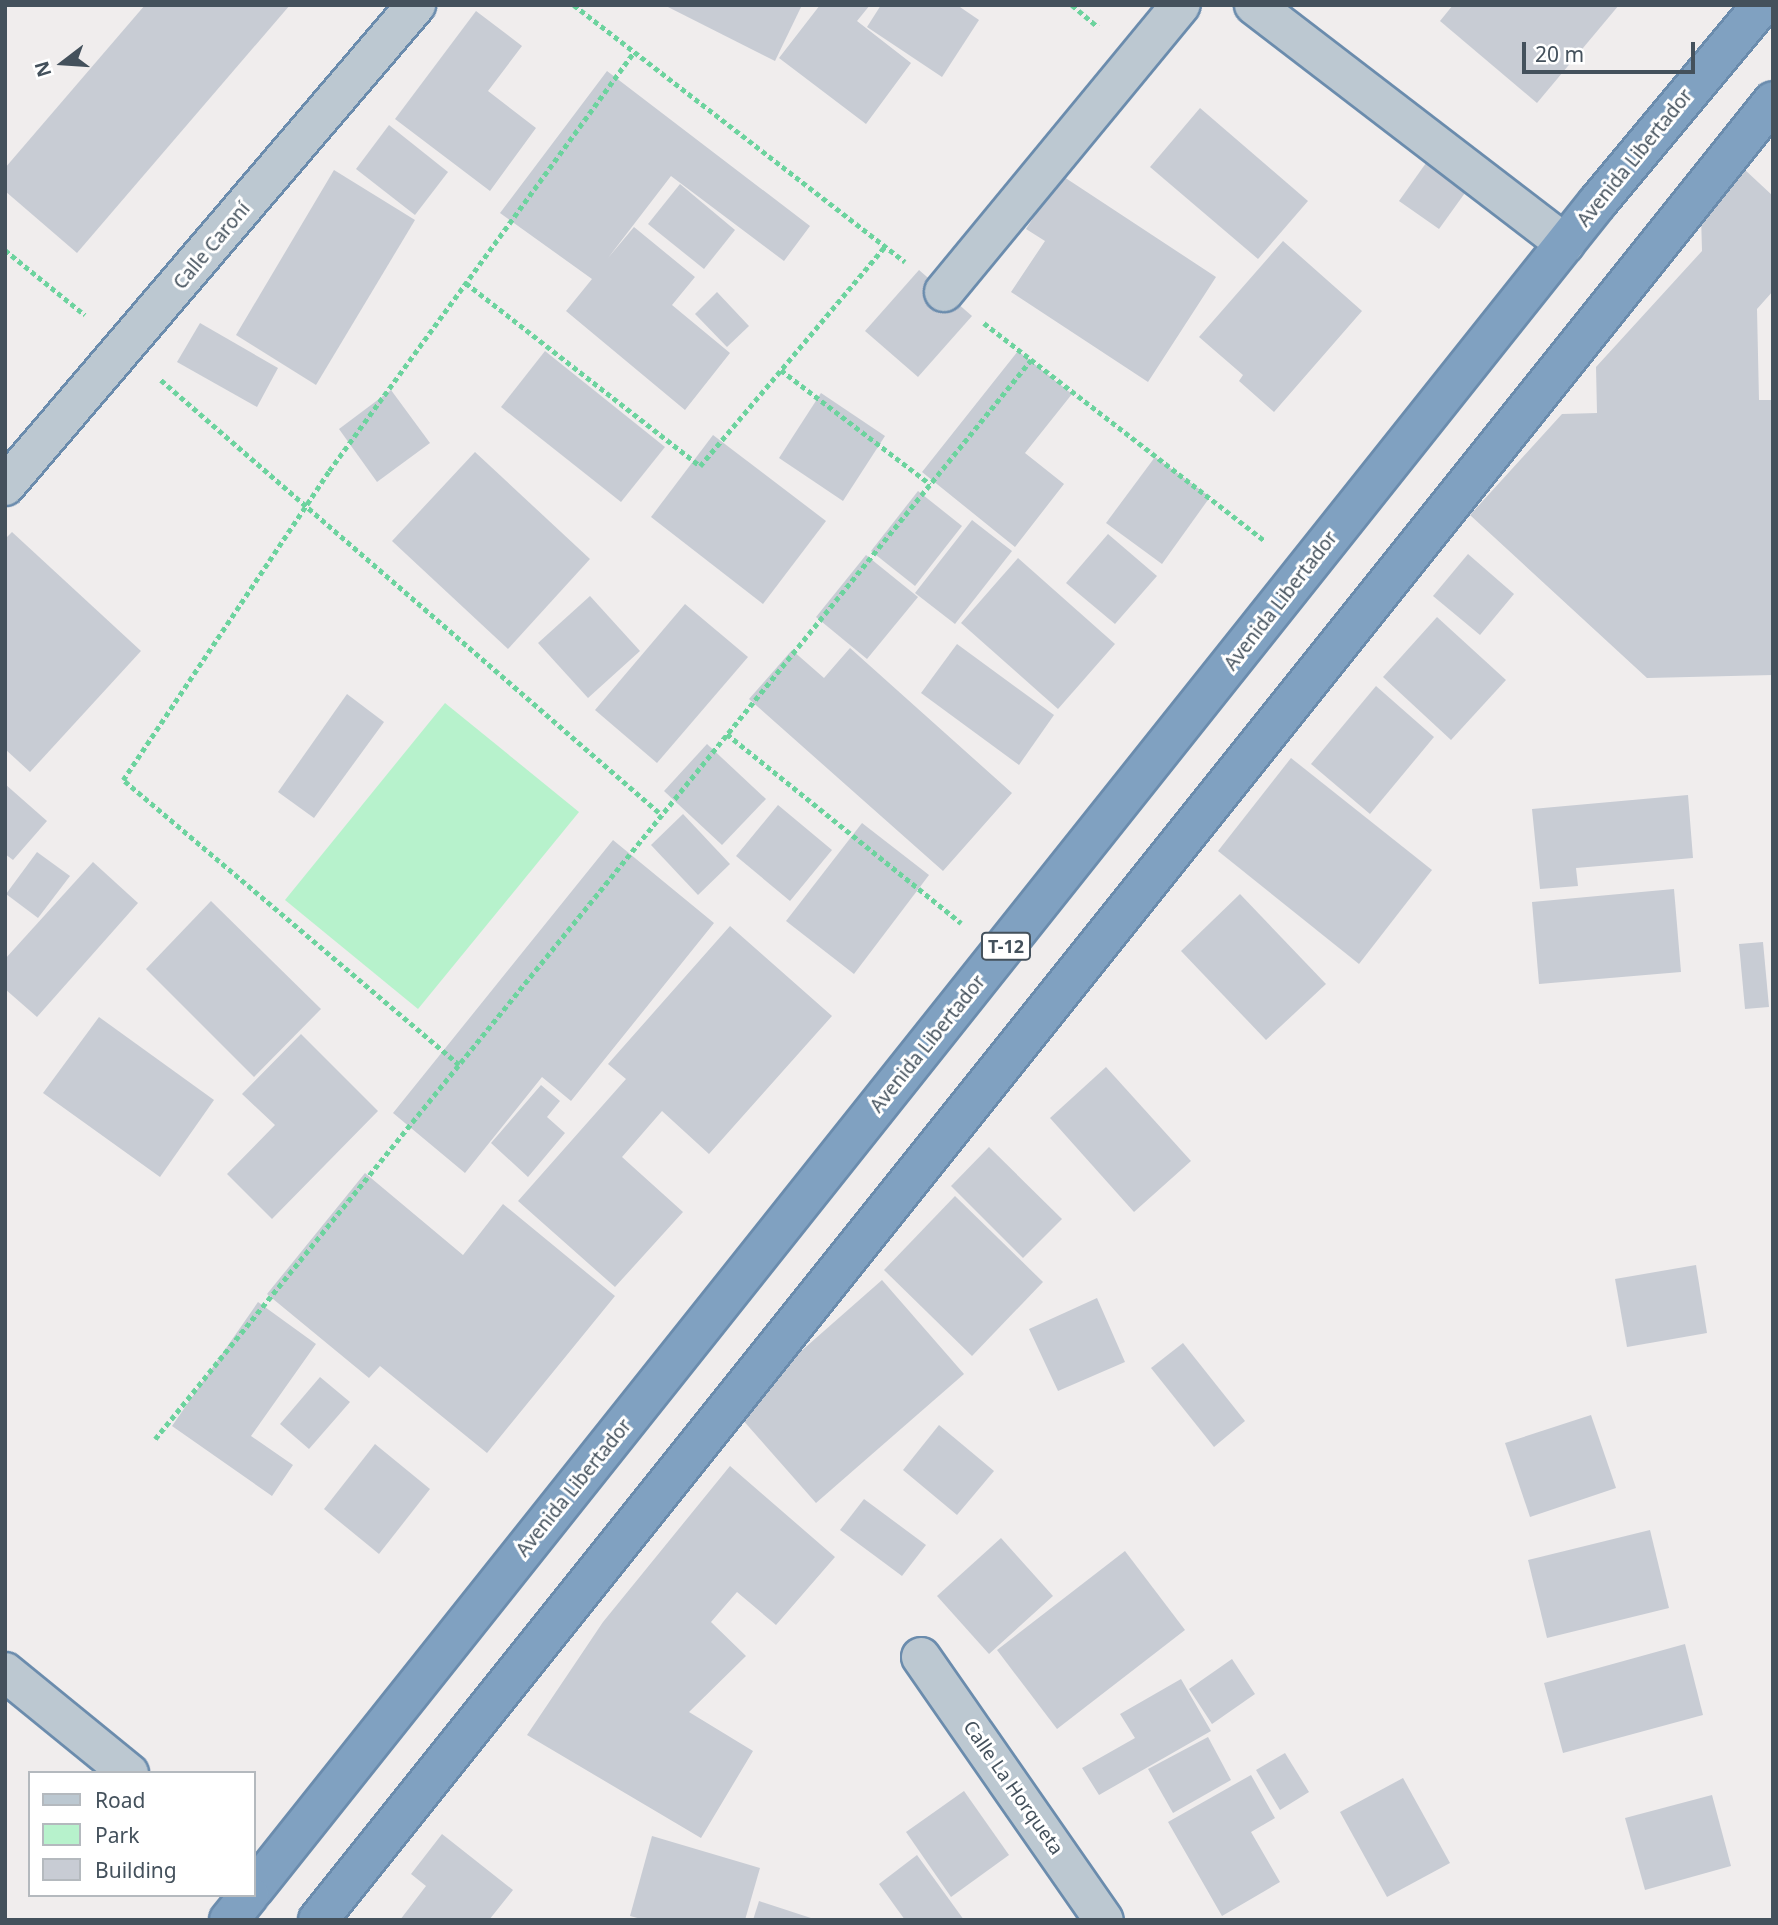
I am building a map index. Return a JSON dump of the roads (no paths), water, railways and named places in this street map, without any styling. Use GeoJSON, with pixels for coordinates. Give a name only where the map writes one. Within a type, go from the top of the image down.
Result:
{"type":"FeatureCollection","features":[{"type":"Feature","properties":{"kind":"highway","name":"Avenida Libertador"},"geometry":{"type":"LineString","coordinates":[[256,1882],[1000,954],[1564,244],[1762,5]]}},
{"type":"Feature","properties":{"kind":"highway"},"geometry":{"type":"LineString","coordinates":[[318,1920],[1773,101]]}},
{"type":"Feature","properties":{"kind":"highway","name":"Avenida Libertador"},"geometry":{"type":"LineString","coordinates":[[229,1920],[245,1897]]}},
{"type":"Feature","properties":{"kind":"street","name":"Calle Caroní"},"geometry":{"type":"LineString","coordinates":[[5,485],[125,349],[416,5]]}},
{"type":"Feature","properties":{"kind":"street"},"geometry":{"type":"LineString","coordinates":[[944,292],[1181,5]]}},
{"type":"Feature","properties":{"kind":"street"},"geometry":{"type":"LineString","coordinates":[[1254,5],[1564,244]]}},
{"type":"Feature","properties":{"kind":"street","name":"Calle La Horqueta"},"geometry":{"type":"LineString","coordinates":[[922,1657],[1104,1920]]}},
{"type":"Feature","properties":{"kind":"street"},"geometry":{"type":"LineString","coordinates":[[5,1672],[127,1771]]}}]}
